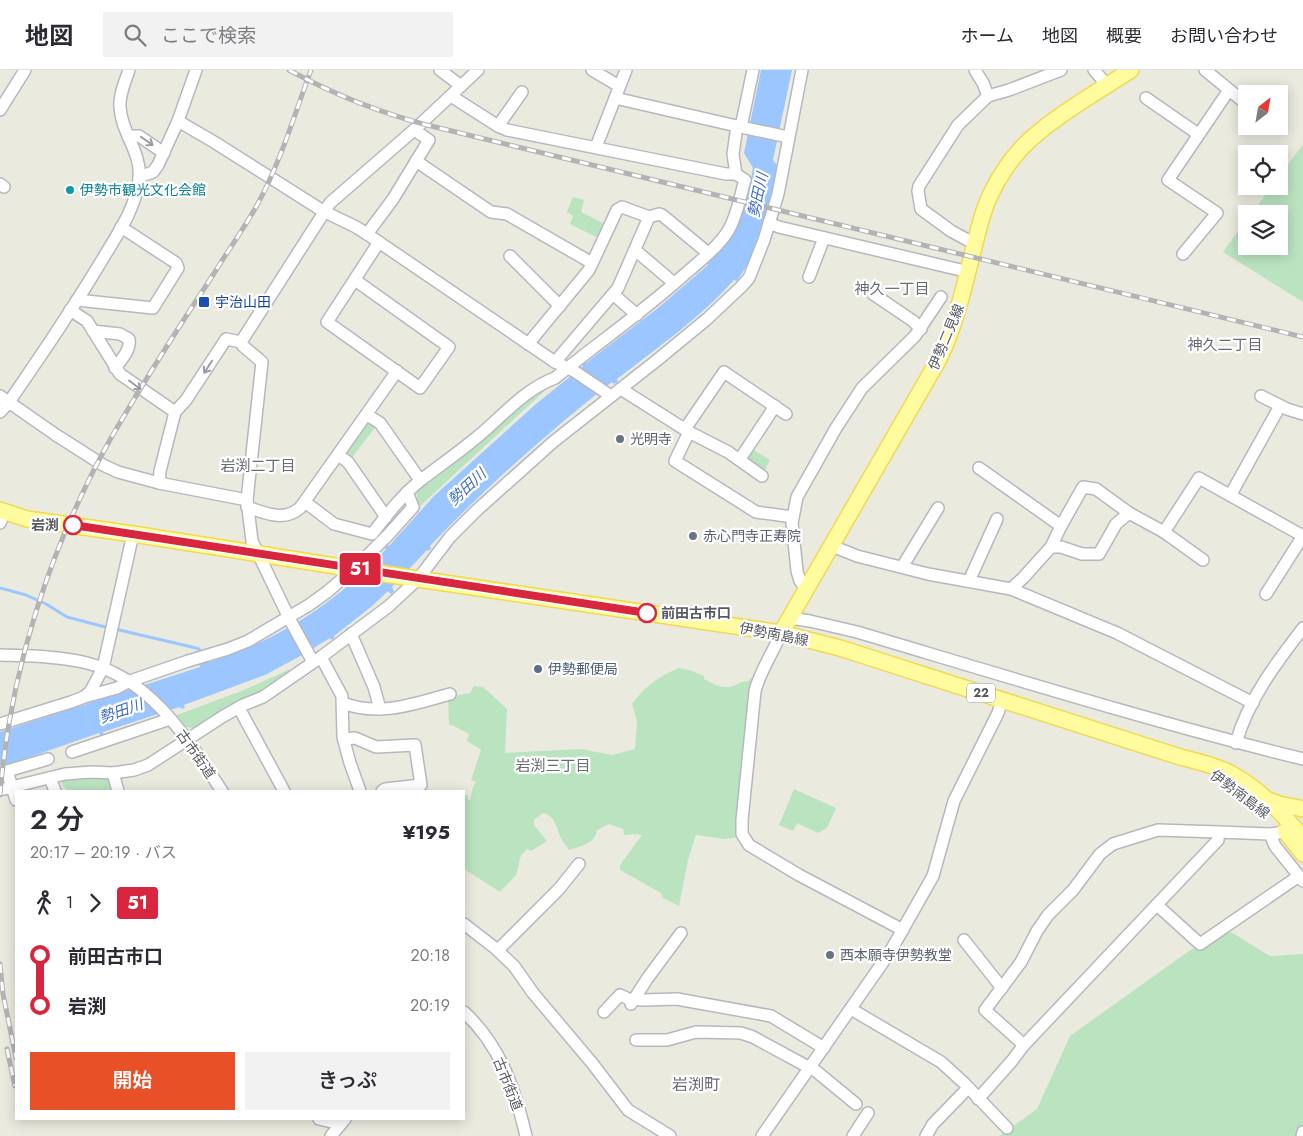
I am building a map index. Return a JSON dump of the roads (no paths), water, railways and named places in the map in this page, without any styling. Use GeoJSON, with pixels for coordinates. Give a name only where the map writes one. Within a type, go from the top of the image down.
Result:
{"type":"FeatureCollection","features":[{"type":"Feature","properties":{"kind":"main road","name":"伊勢二見線"},"geometry":{"type":"LineString","coordinates":[[781,633],[939,359],[956,317],[983,214],[1009,164],[1038,132],[1131,70]]}},
{"type":"Feature","properties":{"kind":"main road","name":"伊勢南島線"},"geometry":{"type":"LineString","coordinates":[[1,515],[414,579],[781,633],[840,648],[1180,757],[1205,763],[1228,772],[1266,799],[1293,831]]}},
{"type":"Feature","properties":{"kind":"main road","name":"伊勢南島線"},"geometry":{"type":"LineString","coordinates":[[1180,757],[1224,780],[1293,831]]}},
{"type":"Feature","properties":{"kind":"main road"},"geometry":{"type":"LineString","coordinates":[[1266,799],[1303,809]]}},
{"type":"Feature","properties":{"kind":"main road"},"geometry":{"type":"LineString","coordinates":[[1293,831],[1303,854]]}},
{"type":"Feature","properties":{"kind":"street"},"geometry":{"type":"LineString","coordinates":[[0,110],[25,70]]}},
{"type":"Feature","properties":{"kind":"street"},"geometry":{"type":"LineString","coordinates":[[0,412],[5,399],[78,300],[121,228],[132,204],[139,177],[137,159],[121,116],[120,105],[129,70]]}},
{"type":"Feature","properties":{"kind":"street"},"geometry":{"type":"LineString","coordinates":[[139,177],[153,172],[164,153],[178,121],[196,70]]}},
{"type":"Feature","properties":{"kind":"street"},"geometry":{"type":"LineString","coordinates":[[440,70],[462,86]]}},
{"type":"Feature","properties":{"kind":"street"},"geometry":{"type":"LineString","coordinates":[[241,342],[323,211],[478,70]]}},
{"type":"Feature","properties":{"kind":"street"},"geometry":{"type":"LineString","coordinates":[[592,70],[619,86]]}},
{"type":"Feature","properties":{"kind":"street"},"geometry":{"type":"LineString","coordinates":[[596,147],[626,70]]}},
{"type":"Feature","properties":{"kind":"street"},"geometry":{"type":"LineString","coordinates":[[736,174],[733,154],[753,70]]}},
{"type":"Feature","properties":{"kind":"street"},"geometry":{"type":"LineString","coordinates":[[6,788],[65,774],[113,773],[134,770],[148,765],[239,708],[263,698],[389,606],[450,537],[477,510],[609,394],[621,388],[708,319],[749,278],[755,265],[778,194],[787,137],[802,70]]}},
{"type":"Feature","properties":{"kind":"street"},"geometry":{"type":"LineString","coordinates":[[975,70],[988,96]]}},
{"type":"Feature","properties":{"kind":"street"},"geometry":{"type":"LineString","coordinates":[[975,244],[921,209],[919,186],[958,125],[974,107],[988,96],[1061,70]]}},
{"type":"Feature","properties":{"kind":"street"},"geometry":{"type":"LineString","coordinates":[[1094,70],[1107,85]]}},
{"type":"Feature","properties":{"kind":"street"},"geometry":{"type":"LineString","coordinates":[[1204,70],[1238,97]]}},
{"type":"Feature","properties":{"kind":"street"},"geometry":{"type":"LineString","coordinates":[[1183,254],[1217,213],[1168,180],[1229,90]]}},
{"type":"Feature","properties":{"kind":"street"},"geometry":{"type":"LineString","coordinates":[[498,126],[522,92]]}},
{"type":"Feature","properties":{"kind":"street"},"geometry":{"type":"LineString","coordinates":[[305,502],[334,524],[372,534],[407,492],[420,480],[460,452],[540,383],[570,370],[674,284],[723,238],[734,219],[745,180],[736,174],[726,174],[506,130],[451,96]]}},
{"type":"Feature","properties":{"kind":"street"},"geometry":{"type":"LineString","coordinates":[[615,98],[787,137]]}},
{"type":"Feature","properties":{"kind":"street"},"geometry":{"type":"LineString","coordinates":[[1146,98],[1198,134]]}},
{"type":"Feature","properties":{"kind":"street"},"geometry":{"type":"LineString","coordinates":[[178,121],[323,211],[356,226],[555,362],[609,394]]}},
{"type":"Feature","properties":{"kind":"street"},"geometry":{"type":"LineString","coordinates":[[367,234],[392,199],[429,140],[414,130]]}},
{"type":"Feature","properties":{"kind":"street"},"geometry":{"type":"LineString","coordinates":[[128,136],[140,136],[164,153]]}},
{"type":"Feature","properties":{"kind":"street"},"geometry":{"type":"LineString","coordinates":[[416,161],[491,212],[507,214],[592,264]]}},
{"type":"Feature","properties":{"kind":"street"},"geometry":{"type":"LineString","coordinates":[[528,344],[592,264],[617,210],[622,207],[649,217],[662,215],[708,253]]}},
{"type":"Feature","properties":{"kind":"street"},"geometry":{"type":"LineString","coordinates":[[555,362],[618,288],[649,217]]}},
{"type":"Feature","properties":{"kind":"street"},"geometry":{"type":"LineString","coordinates":[[769,223],[779,228],[968,272]]}},
{"type":"Feature","properties":{"kind":"street"},"geometry":{"type":"LineString","coordinates":[[78,300],[153,308],[178,268],[176,263],[121,228]]}},
{"type":"Feature","properties":{"kind":"street"},"geometry":{"type":"LineString","coordinates":[[809,277],[824,238]]}},
{"type":"Feature","properties":{"kind":"street"},"geometry":{"type":"LineString","coordinates":[[355,280],[449,347],[420,388],[327,322],[379,242]]}},
{"type":"Feature","properties":{"kind":"street"},"geometry":{"type":"LineString","coordinates":[[635,250],[674,284]]}},
{"type":"Feature","properties":{"kind":"street"},"geometry":{"type":"LineString","coordinates":[[510,256],[560,306]]}},
{"type":"Feature","properties":{"kind":"street"},"geometry":{"type":"LineString","coordinates":[[613,294],[637,315]]}},
{"type":"Feature","properties":{"kind":"street"},"geometry":{"type":"LineString","coordinates":[[873,294],[913,321],[921,329]]}},
{"type":"Feature","properties":{"kind":"street"},"geometry":{"type":"LineString","coordinates":[[806,588],[800,581],[797,571],[793,517],[797,497],[808,475],[862,388],[921,329],[941,297]]}},
{"type":"Feature","properties":{"kind":"street"},"geometry":{"type":"LineString","coordinates":[[70,310],[87,321],[120,374],[140,390],[175,412]]}},
{"type":"Feature","properties":{"kind":"street"},"geometry":{"type":"LineString","coordinates":[[93,331],[116,334],[128,339],[130,343],[128,348],[115,368]]}},
{"type":"Feature","properties":{"kind":"street"},"geometry":{"type":"LineString","coordinates":[[159,483],[161,464],[175,412],[186,400],[226,339],[241,342],[243,346],[262,362],[247,504],[252,541],[289,618],[315,659],[337,686],[343,703],[344,739],[360,790]]}},
{"type":"Feature","properties":{"kind":"street"},"geometry":{"type":"LineString","coordinates":[[5,399],[56,436],[103,466],[159,483],[247,504],[279,517],[296,512],[305,502],[397,371]]}},
{"type":"Feature","properties":{"kind":"street"},"geometry":{"type":"LineString","coordinates":[[786,414],[724,372],[687,430],[674,461],[756,512],[793,517]]}},
{"type":"Feature","properties":{"kind":"street"},"geometry":{"type":"LineString","coordinates":[[621,388],[687,430],[740,459],[762,476]]}},
{"type":"Feature","properties":{"kind":"street"},"geometry":{"type":"LineString","coordinates":[[1261,396],[1280,406],[1303,414]]}},
{"type":"Feature","properties":{"kind":"street"},"geometry":{"type":"LineString","coordinates":[[740,459],[774,406]]}},
{"type":"Feature","properties":{"kind":"street"},"geometry":{"type":"LineString","coordinates":[[1231,494],[1280,406]]}},
{"type":"Feature","properties":{"kind":"street"},"geometry":{"type":"LineString","coordinates":[[367,415],[380,423],[420,480]]}},
{"type":"Feature","properties":{"kind":"street"},"geometry":{"type":"LineString","coordinates":[[338,455],[348,462],[386,517]]}},
{"type":"Feature","properties":{"kind":"street"},"geometry":{"type":"LineString","coordinates":[[979,468],[1061,526]]}},
{"type":"Feature","properties":{"kind":"street"},"geometry":{"type":"LineString","coordinates":[[1164,532],[1199,478],[1231,494],[1303,536],[1266,594]]}},
{"type":"Feature","properties":{"kind":"street"},"geometry":{"type":"LineString","coordinates":[[1011,589],[1051,547],[1083,487],[1096,489],[1129,513],[1164,532],[1203,560]]}},
{"type":"Feature","properties":{"kind":"street"},"geometry":{"type":"LineString","coordinates":[[0,724],[118,688],[188,661],[196,660],[248,641],[289,618],[356,569],[389,534],[413,507],[407,492]]}},
{"type":"Feature","properties":{"kind":"street"},"geometry":{"type":"LineString","coordinates":[[902,567],[938,508]]}},
{"type":"Feature","properties":{"kind":"street"},"geometry":{"type":"LineString","coordinates":[[1051,547],[1061,547],[1082,554],[1099,554],[1116,524],[1129,513]]}},
{"type":"Feature","properties":{"kind":"street"},"geometry":{"type":"LineString","coordinates":[[969,581],[997,519]]}},
{"type":"Feature","properties":{"kind":"street"},"geometry":{"type":"LineString","coordinates":[[84,697],[90,692],[103,668],[133,534]]}},
{"type":"Feature","properties":{"kind":"street"},"geometry":{"type":"LineString","coordinates":[[832,546],[857,556],[928,574],[1011,589],[1117,633],[1253,703]]}},
{"type":"Feature","properties":{"kind":"street"},"geometry":{"type":"LineString","coordinates":[[790,618],[857,632],[1236,743],[1303,759]]}},
{"type":"Feature","properties":{"kind":"street"},"geometry":{"type":"LineString","coordinates":[[1236,743],[1243,720],[1276,662],[1303,628]]}},
{"type":"Feature","properties":{"kind":"street"},"geometry":{"type":"LineString","coordinates":[[781,633],[755,692],[742,834],[749,845],[799,875],[902,930]]}},
{"type":"Feature","properties":{"kind":"street"},"geometry":{"type":"LineString","coordinates":[[351,634],[374,687],[380,709]]}},
{"type":"Feature","properties":{"kind":"street","name":"古市街道"},"geometry":{"type":"LineString","coordinates":[[0,655],[58,658],[87,663],[103,668],[132,682],[170,718],[187,739],[221,790]]}},
{"type":"Feature","properties":{"kind":"street"},"geometry":{"type":"LineString","coordinates":[[343,703],[354,708],[380,709],[408,706],[450,694]]}},
{"type":"Feature","properties":{"kind":"street"},"geometry":{"type":"LineString","coordinates":[[762,1136],[890,952],[933,876],[954,801],[998,713],[1002,700]]}},
{"type":"Feature","properties":{"kind":"street"},"geometry":{"type":"LineString","coordinates":[[239,708],[283,790]]}},
{"type":"Feature","properties":{"kind":"street"},"geometry":{"type":"LineString","coordinates":[[72,752],[170,718]]}},
{"type":"Feature","properties":{"kind":"street"},"geometry":{"type":"LineString","coordinates":[[344,739],[355,738],[376,747],[416,745],[421,785],[384,790]]}},
{"type":"Feature","properties":{"kind":"street"},"geometry":{"type":"LineString","coordinates":[[15,799],[6,788],[7,771],[48,759]]}},
{"type":"Feature","properties":{"kind":"street"},"geometry":{"type":"LineString","coordinates":[[113,773],[118,790]]}},
{"type":"Feature","properties":{"kind":"street"},"geometry":{"type":"LineString","coordinates":[[50,778],[55,790]]}},
{"type":"Feature","properties":{"kind":"street"},"geometry":{"type":"LineString","coordinates":[[1024,1045],[985,1010],[1027,952],[1037,931],[1048,916],[1073,890],[1100,854],[1112,844],[1158,830],[1218,832],[1293,831]]}},
{"type":"Feature","properties":{"kind":"street"},"geometry":{"type":"LineString","coordinates":[[1157,905],[1200,944],[1301,879],[1275,846],[1293,831]]}},
{"type":"Feature","properties":{"kind":"street"},"geometry":{"type":"LineString","coordinates":[[978,1099],[1024,1045],[1218,840],[1218,832]]}},
{"type":"Feature","properties":{"kind":"street"},"geometry":{"type":"LineString","coordinates":[[498,950],[559,889],[579,864]]}},
{"type":"Feature","properties":{"kind":"street"},"geometry":{"type":"LineString","coordinates":[[465,925],[498,950],[514,966],[533,993],[592,1063],[628,1110],[664,1135]]}},
{"type":"Feature","properties":{"kind":"street"},"geometry":{"type":"LineString","coordinates":[[632,1001],[681,933]]}},
{"type":"Feature","properties":{"kind":"street"},"geometry":{"type":"LineString","coordinates":[[964,940],[1002,988]]}},
{"type":"Feature","properties":{"kind":"street"},"geometry":{"type":"LineString","coordinates":[[604,1012],[620,995],[632,1001],[677,999],[771,1016],[824,1048]]}},
{"type":"Feature","properties":{"kind":"street"},"geometry":{"type":"LineString","coordinates":[[851,1008],[951,1070],[1007,1128]]}},
{"type":"Feature","properties":{"kind":"street","name":"古市街道"},"geometry":{"type":"LineString","coordinates":[[465,1013],[487,1038],[506,1070],[516,1094],[526,1136]]}},
{"type":"Feature","properties":{"kind":"street"},"geometry":{"type":"LineString","coordinates":[[636,1040],[667,1040],[701,1032],[742,1033],[810,1068],[856,1104]]}},
{"type":"Feature","properties":{"kind":"street"},"geometry":{"type":"LineString","coordinates":[[926,1136],[934,1124],[968,1088]]}},
{"type":"Feature","properties":{"kind":"street"},"geometry":{"type":"LineString","coordinates":[[853,1136],[868,1113]]}},
{"type":"Feature","properties":{"kind":"street"},"geometry":{"type":"LineString","coordinates":[[331,1136],[342,1121]]}},
{"type":"Feature","properties":{"kind":"street"},"geometry":{"type":"LineString","coordinates":[[1302,1136],[1303,1132]]}},
{"type":"Feature","properties":{"kind":"water","name":"勢田川"},"geometry":{"type":"Polygon","coordinates":[[[761,70],[792,70],[773,160],[779,168],[771,203],[761,237],[757,238],[749,262],[737,281],[734,280],[693,320],[617,379],[618,382],[614,384],[612,382],[541,440],[430,546],[431,549],[427,550],[392,587],[394,591],[391,594],[388,591],[334,636],[332,640],[330,638],[265,675],[184,705],[185,708],[181,709],[180,707],[170,710],[103,732],[104,735],[101,736],[99,733],[10,764],[0,765],[0,732],[200,667],[199,662],[208,659],[210,662],[259,643],[306,617],[348,586],[368,568],[386,549],[383,546],[386,544],[389,546],[434,496],[536,404],[583,366],[581,363],[584,361],[586,363],[658,308],[708,265],[706,262],[727,241],[734,231],[744,209],[753,168],[744,153],[761,70]]]}},
{"type":"Feature","properties":{"kind":"waterway"},"geometry":{"type":"LineString","coordinates":[[0,588],[26,595],[46,604],[67,617],[109,628]]}},
{"type":"Feature","properties":{"kind":"waterway"},"geometry":{"type":"LineString","coordinates":[[115,629],[199,649],[201,654]]}},
{"type":"Feature","properties":{"kind":"railway"},"geometry":{"type":"LineString","coordinates":[[289,70],[356,102],[427,125],[1303,337]]}},
{"type":"Feature","properties":{"kind":"railway"},"geometry":{"type":"LineString","coordinates":[[0,795],[5,748],[23,656],[36,610],[69,522],[123,417],[265,191],[311,70]]}},
{"type":"Feature","properties":{"kind":"railway"},"geometry":{"type":"LineString","coordinates":[[0,964],[3,994],[15,1053]]}},
{"type":"Feature","properties":{"kind":"railway"},"geometry":{"type":"LineString","coordinates":[[7,1049],[15,1086]]}},
{"type":"Feature","properties":{"kind":"place","name":"伊勢市観光文化会館"},"geometry":{"type":"Point","coordinates":[70,190]}},
{"type":"Feature","properties":{"kind":"place","name":"宇治山田"},"geometry":{"type":"Point","coordinates":[204,302]}},
{"type":"Feature","properties":{"kind":"place","name":"光明寺"},"geometry":{"type":"Point","coordinates":[620,439]}},
{"type":"Feature","properties":{"kind":"place","name":"岩渕"},"geometry":{"type":"Point","coordinates":[73,525]}},
{"type":"Feature","properties":{"kind":"place","name":"赤心門寺正寿院"},"geometry":{"type":"Point","coordinates":[693,536]}},
{"type":"Feature","properties":{"kind":"place","name":"前田古市口"},"geometry":{"type":"Point","coordinates":[647,613]}},
{"type":"Feature","properties":{"kind":"place","name":"伊勢郵便局"},"geometry":{"type":"Point","coordinates":[538,669]}},
{"type":"Feature","properties":{"kind":"place","name":"西本願寺伊勢教堂"},"geometry":{"type":"Point","coordinates":[830,955]}},
{"type":"Feature","properties":{"kind":"district","name":"神久一丁目"},"geometry":{"type":"Point","coordinates":[892,289]}},
{"type":"Feature","properties":{"kind":"district","name":"神久二丁目"},"geometry":{"type":"Point","coordinates":[1225,345]}},
{"type":"Feature","properties":{"kind":"district","name":"岩渕二丁目"},"geometry":{"type":"Point","coordinates":[258,466]}},
{"type":"Feature","properties":{"kind":"district","name":"岩渕三丁目"},"geometry":{"type":"Point","coordinates":[553,766]}},
{"type":"Feature","properties":{"kind":"district","name":"岩渕町"},"geometry":{"type":"Point","coordinates":[696,1084]}}]}
